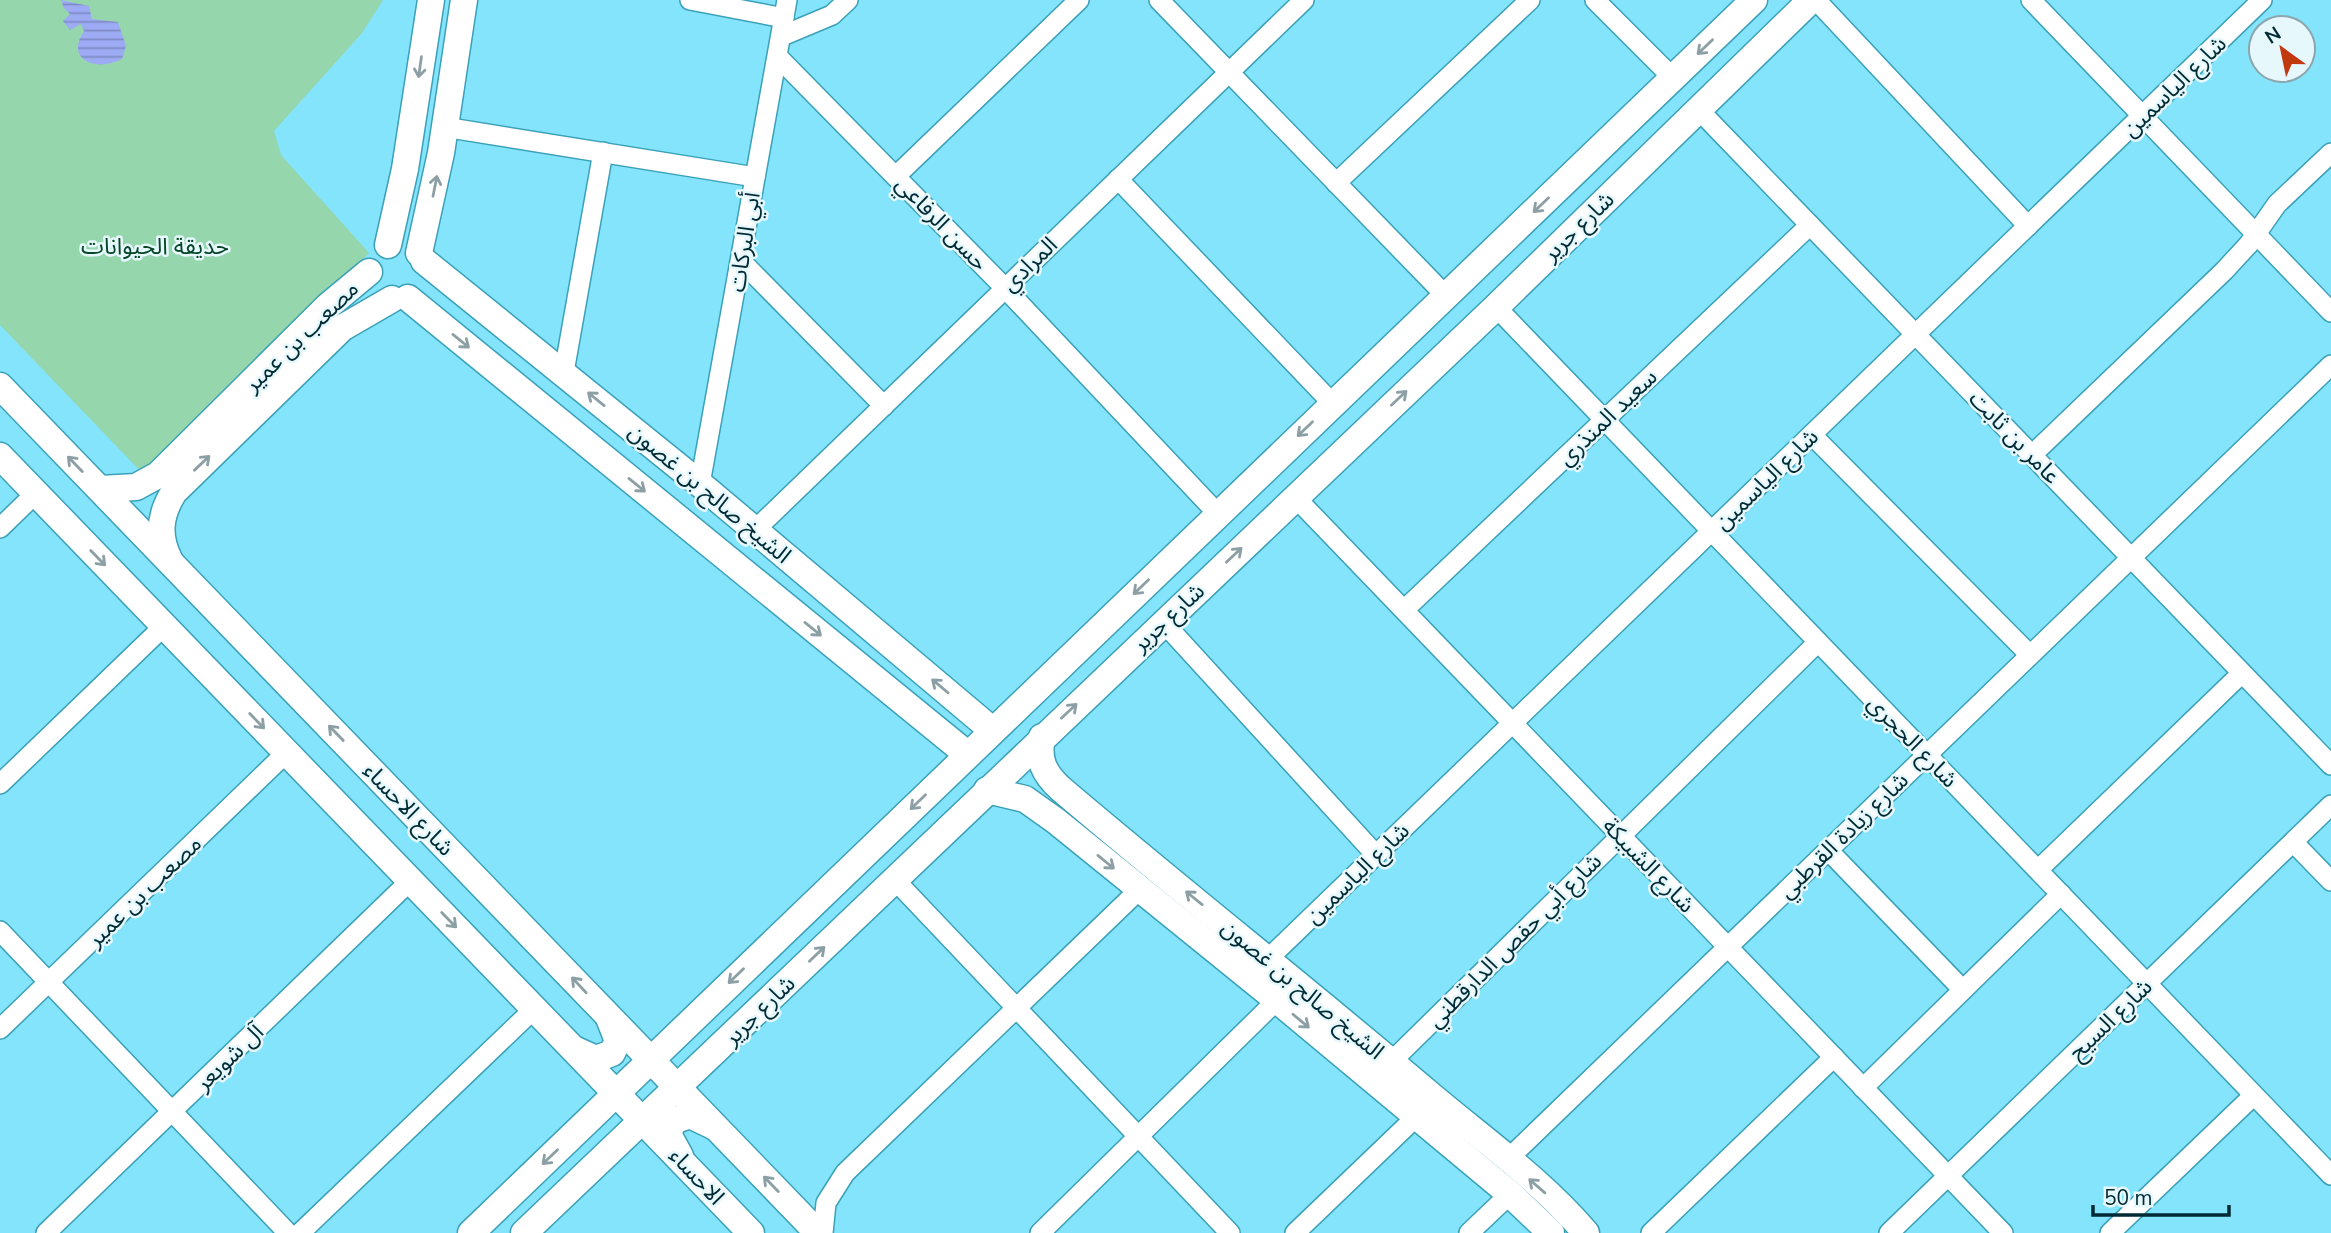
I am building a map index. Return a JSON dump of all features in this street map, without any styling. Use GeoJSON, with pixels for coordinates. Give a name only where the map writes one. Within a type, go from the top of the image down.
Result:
{"type":"FeatureCollection","features":[{"type":"Feature","properties":{"kind":"main road","name":"مصعب بن عمير"},"geometry":{"type":"LineString","coordinates":[[172,563],[162,540],[160,527],[166,484],[328,306],[369,272],[374,256],[388,245],[405,169],[430,0]]}},
{"type":"Feature","properties":{"kind":"main road","name":"مصعب بن عمير"},"geometry":{"type":"LineString","coordinates":[[100,489],[166,484],[342,328],[422,287],[425,278],[422,257],[464,0]]}},
{"type":"Feature","properties":{"kind":"main road","name":"شارع جرير"},"geometry":{"type":"LineString","coordinates":[[471,1233],[1754,0]]}},
{"type":"Feature","properties":{"kind":"main road","name":"شارع جرير"},"geometry":{"type":"LineString","coordinates":[[524,1233],[1496,307],[1813,0]]}},
{"type":"Feature","properties":{"kind":"main road"},"geometry":{"type":"LineString","coordinates":[[388,245],[405,244],[422,257]]}},
{"type":"Feature","properties":{"kind":"main road","name":"الشيخ صالح بن غصون"},"geometry":{"type":"LineString","coordinates":[[422,257],[752,527],[992,730]]}},
{"type":"Feature","properties":{"kind":"main road","name":"مصعب بن عمير"},"geometry":{"type":"LineString","coordinates":[[369,272],[374,287],[400,299]]}},
{"type":"Feature","properties":{"kind":"main road","name":"الشيخ صالح بن غصون"},"geometry":{"type":"LineString","coordinates":[[400,299],[758,583],[967,754]]}},
{"type":"Feature","properties":{"kind":"main road","name":"شارع الاحساء"},"geometry":{"type":"LineString","coordinates":[[0,386],[820,1233]]}},
{"type":"Feature","properties":{"kind":"main road"},"geometry":{"type":"LineString","coordinates":[[0,456],[644,1120]]}},
{"type":"Feature","properties":{"kind":"main road"},"geometry":{"type":"LineString","coordinates":[[730,561],[742,561],[754,548],[752,527]]}},
{"type":"Feature","properties":{"kind":"main road"},"geometry":{"type":"LineString","coordinates":[[758,583],[752,568],[757,559],[767,552],[783,553]]}},
{"type":"Feature","properties":{"kind":"main road","name":"الشيخ صالح بن غصون"},"geometry":{"type":"LineString","coordinates":[[1042,737],[1040,747],[1043,768],[1061,789],[1269,958],[1571,1215],[1586,1233]]}},
{"type":"Feature","properties":{"kind":"main road"},"geometry":{"type":"LineString","coordinates":[[1042,811],[1056,812],[1063,808],[1061,789]]}},
{"type":"Feature","properties":{"kind":"main road","name":"الشيخ صالح بن غصون"},"geometry":{"type":"LineString","coordinates":[[987,790],[1013,793],[1071,833],[1510,1194],[1551,1233]]}},
{"type":"Feature","properties":{"kind":"main road"},"geometry":{"type":"LineString","coordinates":[[1071,833],[1066,818],[1072,812],[1089,813]]}},
{"type":"Feature","properties":{"kind":"main road"},"geometry":{"type":"LineString","coordinates":[[576,1050],[596,1059],[612,1053],[618,1041],[609,1017]]}},
{"type":"Feature","properties":{"kind":"main road"},"geometry":{"type":"LineString","coordinates":[[682,1028],[670,1050],[677,1066],[690,1070],[710,1057]]}},
{"type":"Feature","properties":{"kind":"main road"},"geometry":{"type":"LineString","coordinates":[[584,1124],[604,1113],[616,1119],[620,1135],[608,1153]]}},
{"type":"Feature","properties":{"kind":"main road"},"geometry":{"type":"LineString","coordinates":[[683,1161],[668,1135],[673,1121],[690,1115],[719,1129]]}},
{"type":"Feature","properties":{"kind":"main road","name":"الاحساء"},"geometry":{"type":"LineString","coordinates":[[644,1120],[751,1233]]}},
{"type":"Feature","properties":{"kind":"street"},"geometry":{"type":"LineString","coordinates":[[690,0],[784,18],[832,15],[848,0]]}},
{"type":"Feature","properties":{"kind":"street"},"geometry":{"type":"LineString","coordinates":[[896,176],[1079,0]]}},
{"type":"Feature","properties":{"kind":"street"},"geometry":{"type":"LineString","coordinates":[[1159,0],[1446,296]]}},
{"type":"Feature","properties":{"kind":"street","name":"المرادي"},"geometry":{"type":"LineString","coordinates":[[752,527],[884,406],[1004,287],[1304,0]]}},
{"type":"Feature","properties":{"kind":"street"},"geometry":{"type":"LineString","coordinates":[[1336,183],[1530,0]]}},
{"type":"Feature","properties":{"kind":"street"},"geometry":{"type":"LineString","coordinates":[[1595,0],[1673,78]]}},
{"type":"Feature","properties":{"kind":"street"},"geometry":{"type":"LineString","coordinates":[[1813,0],[2028,226]]}},
{"type":"Feature","properties":{"kind":"street","name":"شارع الياسمين"},"geometry":{"type":"LineString","coordinates":[[1269,958],[2262,0]]}},
{"type":"Feature","properties":{"kind":"street"},"geometry":{"type":"LineString","coordinates":[[2035,1],[2331,312]]}},
{"type":"Feature","properties":{"kind":"street","name":"أبي البركات"},"geometry":{"type":"LineString","coordinates":[[700,484],[779,58],[784,18]]}},
{"type":"Feature","properties":{"kind":"street","name":"حسن الرفاعي"},"geometry":{"type":"LineString","coordinates":[[779,58],[1004,287],[1218,514]]}},
{"type":"Feature","properties":{"kind":"street","name":"عامر بن ثابت"},"geometry":{"type":"LineString","coordinates":[[1699,109],[2331,765]]}},
{"type":"Feature","properties":{"kind":"street"},"geometry":{"type":"LineString","coordinates":[[444,127],[755,177]]}},
{"type":"Feature","properties":{"kind":"street"},"geometry":{"type":"LineString","coordinates":[[565,372],[603,152]]}},
{"type":"Feature","properties":{"kind":"street"},"geometry":{"type":"LineString","coordinates":[[2032,455],[2224,271],[2277,204],[2331,153]]}},
{"type":"Feature","properties":{"kind":"street"},"geometry":{"type":"LineString","coordinates":[[1118,179],[1332,403]]}},
{"type":"Feature","properties":{"kind":"street","name":"سعيد المنذري"},"geometry":{"type":"LineString","coordinates":[[1404,610],[1810,225]]}},
{"type":"Feature","properties":{"kind":"street"},"geometry":{"type":"LineString","coordinates":[[741,262],[884,406]]}},
{"type":"Feature","properties":{"kind":"street","name":"شارع الحجري"},"geometry":{"type":"LineString","coordinates":[[1496,307],[2331,1175]]}},
{"type":"Feature","properties":{"kind":"street","name":"شارع زيادة القرطبي"},"geometry":{"type":"LineString","coordinates":[[1507,1160],[2331,365]]}},
{"type":"Feature","properties":{"kind":"street"},"geometry":{"type":"LineString","coordinates":[[1812,435],[2030,655]]}},
{"type":"Feature","properties":{"kind":"street"},"geometry":{"type":"LineString","coordinates":[[0,528],[36,494]]}},
{"type":"Feature","properties":{"kind":"street","name":"شارع الشبيكة"},"geometry":{"type":"LineString","coordinates":[[1295,497],[2003,1233]]}},
{"type":"Feature","properties":{"kind":"street"},"geometry":{"type":"LineString","coordinates":[[1163,622],[1376,855]]}},
{"type":"Feature","properties":{"kind":"street"},"geometry":{"type":"LineString","coordinates":[[0,783],[164,626]]}},
{"type":"Feature","properties":{"kind":"street","name":"شارع أبي حفص الدارقطني"},"geometry":{"type":"LineString","coordinates":[[1391,1062],[1818,642]]}},
{"type":"Feature","properties":{"kind":"street"},"geometry":{"type":"LineString","coordinates":[[2038,870],[2242,673]]}},
{"type":"Feature","properties":{"kind":"street","name":"مصعب بن عمير"},"geometry":{"type":"LineString","coordinates":[[0,1029],[287,752]]}},
{"type":"Feature","properties":{"kind":"street","name":"شارع السيح"},"geometry":{"type":"LineString","coordinates":[[1889,1233],[2331,805]]}},
{"type":"Feature","properties":{"kind":"street"},"geometry":{"type":"LineString","coordinates":[[2293,842],[2331,881]]}},
{"type":"Feature","properties":{"kind":"street"},"geometry":{"type":"LineString","coordinates":[[1828,850],[1963,990]]}},
{"type":"Feature","properties":{"kind":"street","name":"آل شويعر"},"geometry":{"type":"LineString","coordinates":[[46,1233],[411,880]]}},
{"type":"Feature","properties":{"kind":"street"},"geometry":{"type":"LineString","coordinates":[[895,880],[1230,1233]]}},
{"type":"Feature","properties":{"kind":"street"},"geometry":{"type":"LineString","coordinates":[[820,1233],[826,1203],[845,1173],[1140,889]]}},
{"type":"Feature","properties":{"kind":"street"},"geometry":{"type":"LineString","coordinates":[[1863,1088],[2061,894]]}},
{"type":"Feature","properties":{"kind":"street"},"geometry":{"type":"LineString","coordinates":[[0,931],[288,1233]]}},
{"type":"Feature","properties":{"kind":"street"},"geometry":{"type":"LineString","coordinates":[[1040,1233],[1277,1000]]}},
{"type":"Feature","properties":{"kind":"street"},"geometry":{"type":"LineString","coordinates":[[300,1233],[535,1008]]}},
{"type":"Feature","properties":{"kind":"street"},"geometry":{"type":"LineString","coordinates":[[1651,1233],[1834,1057]]}},
{"type":"Feature","properties":{"kind":"street"},"geometry":{"type":"LineString","coordinates":[[2110,1233],[2253,1096]]}},
{"type":"Feature","properties":{"kind":"street"},"geometry":{"type":"LineString","coordinates":[[1295,1233],[1416,1116]]}},
{"type":"Feature","properties":{"kind":"street"},"geometry":{"type":"LineString","coordinates":[[1469,1233],[1510,1194]]}},
{"type":"Feature","properties":{"kind":"green space","name":"حديقة الحيوانات"},"geometry":{"type":"Polygon","coordinates":[[[0,0],[383,0],[362,33],[274,131],[281,155],[369,253],[145,476],[0,325],[0,0]]]}},
{"type":"Feature","properties":{"kind":"water"},"geometry":{"type":"Polygon","coordinates":[[[61,0],[89,6],[92,19],[118,22],[126,46],[122,59],[103,64],[86,61],[78,50],[84,31],[81,24],[70,30],[63,21],[70,14],[61,0]]]}}]}
